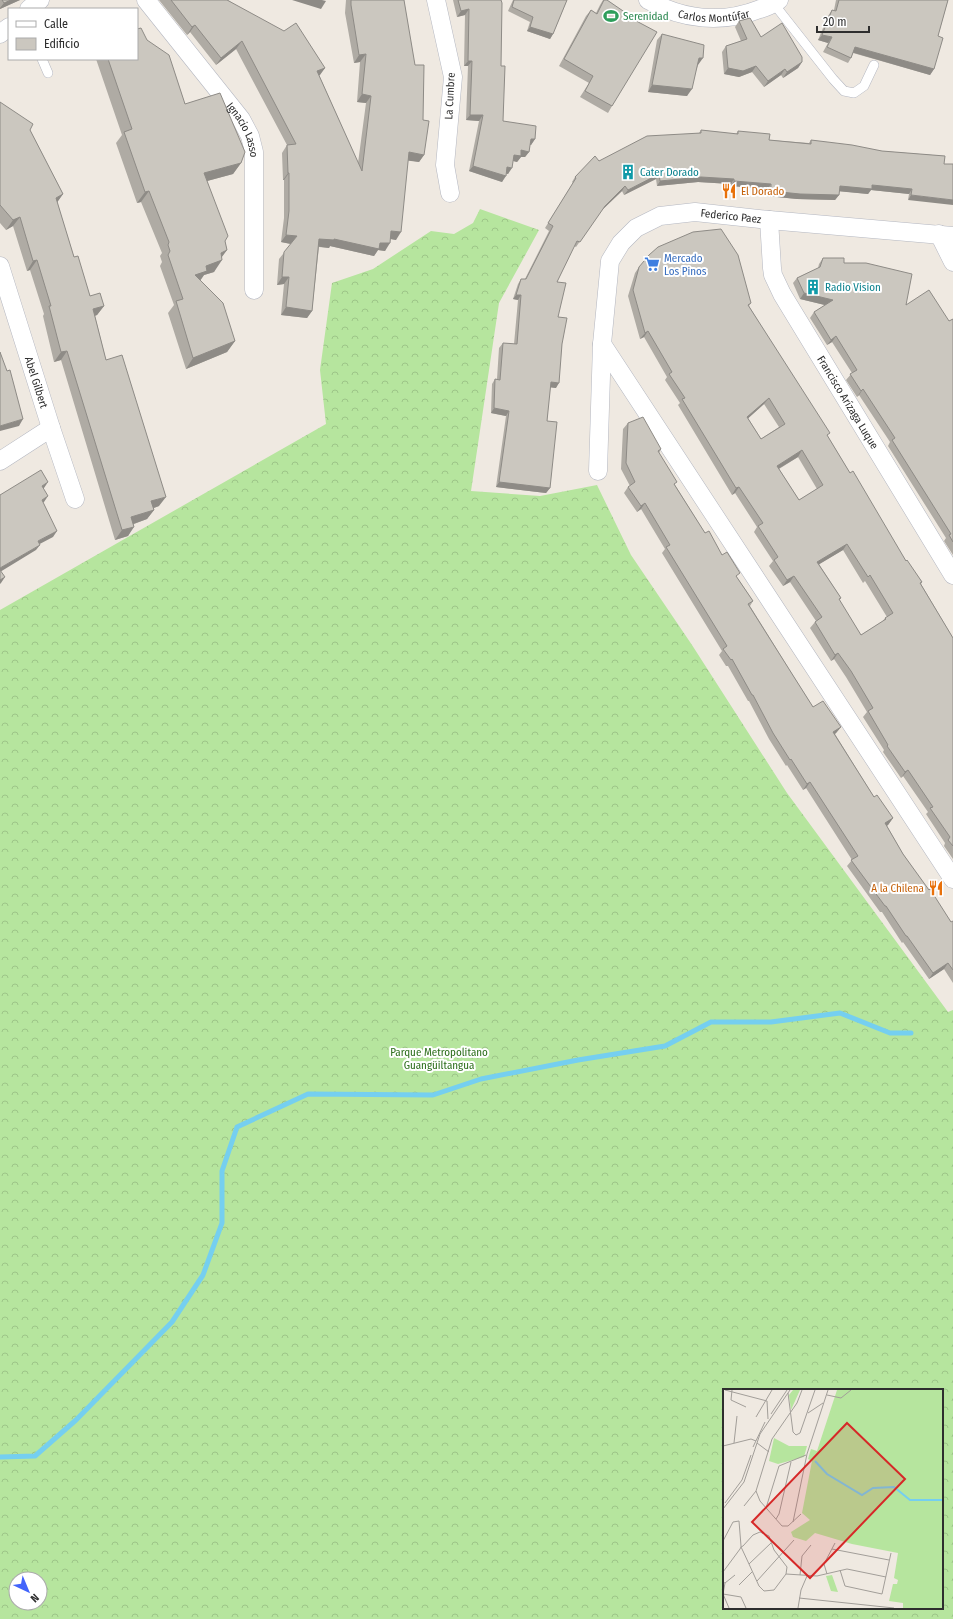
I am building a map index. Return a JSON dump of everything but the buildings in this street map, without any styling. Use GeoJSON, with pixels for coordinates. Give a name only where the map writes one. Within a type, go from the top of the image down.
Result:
{"type":"FeatureCollection","features":[{"type":"Feature","properties":{"kind":"street"},"geometry":{"type":"LineString","coordinates":[[30,8],[40,0]]}},
{"type":"Feature","properties":{"kind":"street","name":"Ignacio Lasso"},"geometry":{"type":"LineString","coordinates":[[146,0],[241,119],[250,136],[254,152],[254,290]]}},
{"type":"Feature","properties":{"kind":"street","name":"La Cumbre"},"geometry":{"type":"LineString","coordinates":[[436,0],[453,77],[445,165],[450,192]]}},
{"type":"Feature","properties":{"kind":"street","name":"Carlos Montúfar"},"geometry":{"type":"LineString","coordinates":[[648,0],[689,16],[713,19],[744,15],[776,2]]}},
{"type":"Feature","properties":{"kind":"street"},"geometry":{"type":"LineString","coordinates":[[0,34],[8,27]]}},
{"type":"Feature","properties":{"kind":"street","name":"Federico Paez"},"geometry":{"type":"LineString","coordinates":[[598,471],[602,344],[610,261],[622,243],[636,228],[660,216],[695,212],[769,220],[946,235]]}},
{"type":"Feature","properties":{"kind":"street","name":"Francisco Arízaga Luque"},"geometry":{"type":"LineString","coordinates":[[769,220],[773,275],[782,294],[953,575]]}},
{"type":"Feature","properties":{"kind":"street"},"geometry":{"type":"LineString","coordinates":[[946,235],[953,262]]}},
{"type":"Feature","properties":{"kind":"street","name":"Abel Gilbert"},"geometry":{"type":"LineString","coordinates":[[0,266],[75,499]]}},
{"type":"Feature","properties":{"kind":"street"},"geometry":{"type":"LineString","coordinates":[[602,344],[953,879]]}},
{"type":"Feature","properties":{"kind":"street"},"geometry":{"type":"LineString","coordinates":[[0,461],[51,428]]}},
{"type":"Feature","properties":{"kind":"lane"},"geometry":{"type":"LineString","coordinates":[[776,2],[844,91],[854,93],[864,86],[874,65]]}},
{"type":"Feature","properties":{"kind":"lane"},"geometry":{"type":"LineString","coordinates":[[42,60],[48,73]]}},
{"type":"Feature","properties":{"kind":"green space","name":"Parque Metropolitano Guangüiltangua"},"geometry":{"type":"Polygon","coordinates":[[[480,209],[539,230],[499,303],[471,491],[540,496],[597,485],[631,555],[692,645],[787,793],[948,1012],[953,1010],[953,1619],[0,1619],[0,610],[326,424],[320,370],[332,283],[373,269],[431,231],[454,234],[473,223],[480,209]]]}},
{"type":"Feature","properties":{"kind":"waterway"},"geometry":{"type":"LineString","coordinates":[[0,1457],[35,1456],[76,1420],[172,1322],[203,1275],[222,1223],[222,1171],[237,1127],[308,1094],[433,1095],[481,1079],[578,1060],[665,1046],[711,1022],[771,1022],[840,1013],[890,1033],[911,1033]]}},
{"type":"Feature","properties":{"kind":"place","name":"Serenidad"},"geometry":{"type":"Point","coordinates":[611,16]}},
{"type":"Feature","properties":{"kind":"place","name":"Cater Dorado"},"geometry":{"type":"Point","coordinates":[628,172]}},
{"type":"Feature","properties":{"kind":"place","name":"El Dorado"},"geometry":{"type":"Point","coordinates":[729,191]}},
{"type":"Feature","properties":{"kind":"place","name":"Mercado Los Pinos"},"geometry":{"type":"Point","coordinates":[652,264]}},
{"type":"Feature","properties":{"kind":"place","name":"Radio Vision"},"geometry":{"type":"Point","coordinates":[813,287]}},
{"type":"Feature","properties":{"kind":"place","name":"A la Chilena"},"geometry":{"type":"Point","coordinates":[936,888]}}]}
